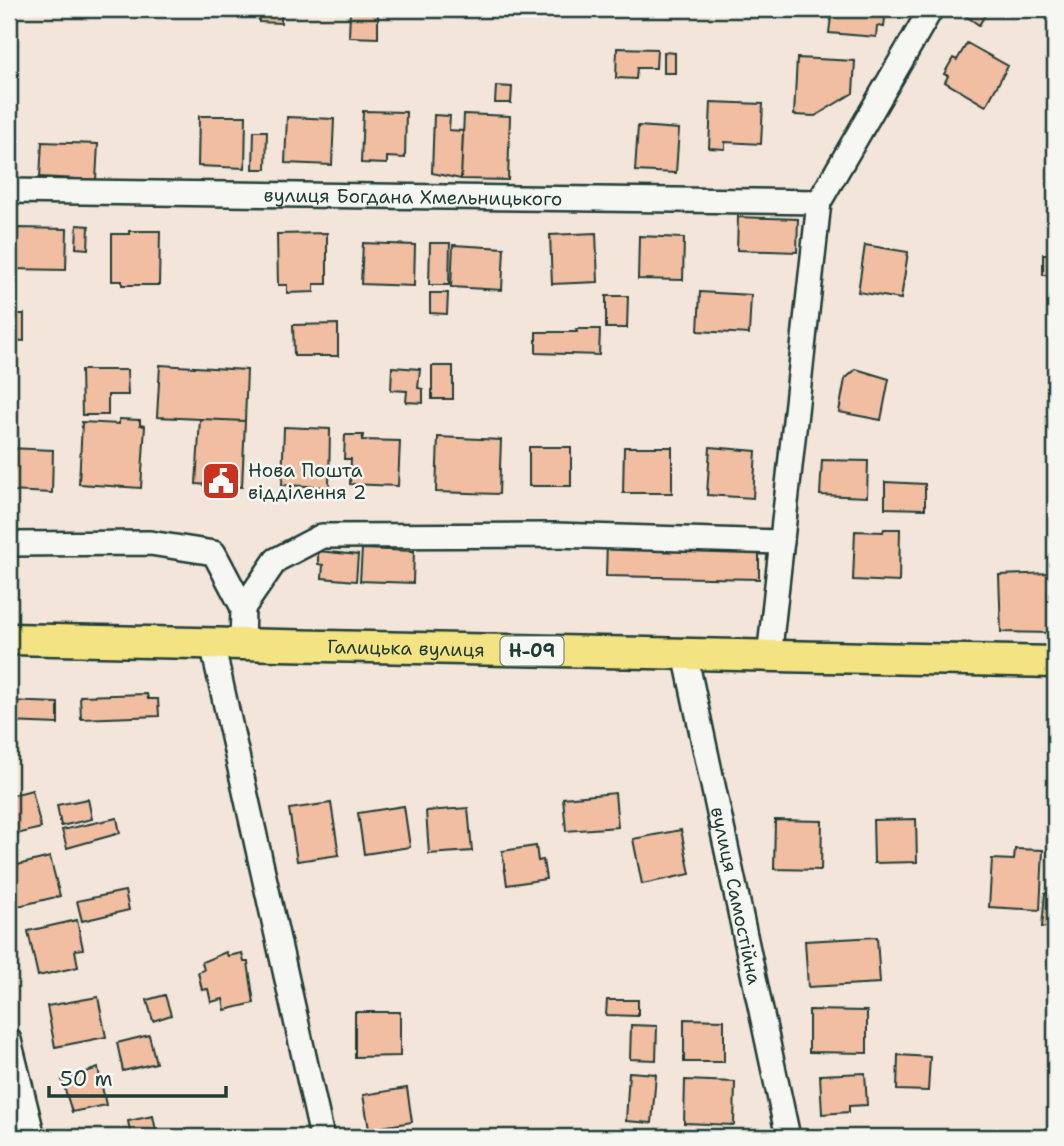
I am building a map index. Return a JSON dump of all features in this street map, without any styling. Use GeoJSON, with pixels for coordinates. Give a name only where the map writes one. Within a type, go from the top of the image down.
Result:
{"type":"FeatureCollection","features":[{"type":"Feature","properties":{"kind":"main road","name":"Галицька вулиця"},"geometry":{"type":"LineString","coordinates":[[9,639],[769,658],[1055,662]]}},
{"type":"Feature","properties":{"kind":"street"},"geometry":{"type":"LineString","coordinates":[[769,658],[819,202],[931,9]]}},
{"type":"Feature","properties":{"kind":"street","name":"вулиця Богдана Хмельницького"},"geometry":{"type":"LineString","coordinates":[[9,191],[819,202]]}},
{"type":"Feature","properties":{"kind":"street"},"geometry":{"type":"LineString","coordinates":[[243,608],[276,560],[322,536],[555,535],[782,542]]}},
{"type":"Feature","properties":{"kind":"street"},"geometry":{"type":"LineString","coordinates":[[9,544],[150,543],[214,553],[243,608],[242,644]]}},
{"type":"Feature","properties":{"kind":"street"},"geometry":{"type":"LineString","coordinates":[[212,643],[322,1137]]}},
{"type":"Feature","properties":{"kind":"street","name":"вулиця Самостійна"},"geometry":{"type":"LineString","coordinates":[[685,654],[788,1137]]}},
{"type":"Feature","properties":{"kind":"street"},"geometry":{"type":"LineString","coordinates":[[9,1040],[33,1137]]}},
{"type":"Feature","properties":{"kind":"building"},"geometry":{"type":"Polygon","coordinates":[[[259,9],[281,9],[281,23],[259,22],[259,9]]]}},
{"type":"Feature","properties":{"kind":"building"},"geometry":{"type":"Polygon","coordinates":[[[832,9],[886,9],[884,27],[877,26],[876,37],[829,33],[832,9]]]}},
{"type":"Feature","properties":{"kind":"building"},"geometry":{"type":"Polygon","coordinates":[[[956,9],[989,9],[979,25],[956,9]]]}},
{"type":"Feature","properties":{"kind":"building"},"geometry":{"type":"Polygon","coordinates":[[[350,12],[378,13],[378,38],[349,37],[350,12]]]}},
{"type":"Feature","properties":{"kind":"building"},"geometry":{"type":"Polygon","coordinates":[[[967,43],[1008,66],[986,106],[945,82],[948,76],[944,74],[953,58],[957,60],[967,43]]]}},
{"type":"Feature","properties":{"kind":"building"},"geometry":{"type":"Polygon","coordinates":[[[617,48],[657,49],[656,68],[637,68],[636,79],[616,78],[617,48]]]}},
{"type":"Feature","properties":{"kind":"building"},"geometry":{"type":"Polygon","coordinates":[[[664,52],[675,53],[675,73],[664,73],[664,52]]]}},
{"type":"Feature","properties":{"kind":"building"},"geometry":{"type":"Polygon","coordinates":[[[797,58],[855,61],[853,93],[815,116],[794,115],[797,58]]]}},
{"type":"Feature","properties":{"kind":"building"},"geometry":{"type":"Polygon","coordinates":[[[496,86],[512,87],[511,103],[495,103],[496,86]]]}},
{"type":"Feature","properties":{"kind":"building"},"geometry":{"type":"Polygon","coordinates":[[[711,102],[763,104],[761,144],[725,142],[725,149],[709,148],[711,102]]]}},
{"type":"Feature","properties":{"kind":"building"},"geometry":{"type":"Polygon","coordinates":[[[363,111],[406,112],[405,158],[387,157],[387,164],[361,163],[363,111]]]}},
{"type":"Feature","properties":{"kind":"building"},"geometry":{"type":"Polygon","coordinates":[[[464,114],[510,116],[508,180],[461,179],[464,114]]]}},
{"type":"Feature","properties":{"kind":"building"},"geometry":{"type":"Polygon","coordinates":[[[434,115],[450,116],[449,130],[463,131],[461,179],[432,173],[434,115]]]}},
{"type":"Feature","properties":{"kind":"building"},"geometry":{"type":"Polygon","coordinates":[[[199,116],[246,116],[245,168],[198,166],[199,116]]]}},
{"type":"Feature","properties":{"kind":"building"},"geometry":{"type":"Polygon","coordinates":[[[287,117],[334,119],[332,165],[285,163],[287,117]]]}},
{"type":"Feature","properties":{"kind":"building"},"geometry":{"type":"Polygon","coordinates":[[[638,126],[679,129],[676,173],[635,171],[638,126]]]}},
{"type":"Feature","properties":{"kind":"building"},"geometry":{"type":"Polygon","coordinates":[[[254,131],[267,131],[266,169],[253,169],[254,131]]]}},
{"type":"Feature","properties":{"kind":"building"},"geometry":{"type":"Polygon","coordinates":[[[42,142],[98,144],[96,180],[40,177],[42,142]]]}},
{"type":"Feature","properties":{"kind":"building"},"geometry":{"type":"Polygon","coordinates":[[[738,217],[798,219],[797,252],[737,250],[738,217]]]}},
{"type":"Feature","properties":{"kind":"building"},"geometry":{"type":"Polygon","coordinates":[[[77,225],[89,226],[88,249],[76,248],[77,225]]]}},
{"type":"Feature","properties":{"kind":"building"},"geometry":{"type":"Polygon","coordinates":[[[18,228],[67,229],[66,270],[9,269],[9,243],[17,244],[18,228]]]}},
{"type":"Feature","properties":{"kind":"building"},"geometry":{"type":"Polygon","coordinates":[[[129,231],[160,231],[159,285],[122,285],[122,281],[112,281],[112,234],[129,234],[129,231]]]}},
{"type":"Feature","properties":{"kind":"building"},"geometry":{"type":"Polygon","coordinates":[[[327,233],[327,284],[314,284],[314,292],[287,293],[287,285],[278,285],[277,234],[327,233]]]}},
{"type":"Feature","properties":{"kind":"building"},"geometry":{"type":"Polygon","coordinates":[[[596,233],[598,282],[552,284],[550,235],[596,233]]]}},
{"type":"Feature","properties":{"kind":"building"},"geometry":{"type":"Polygon","coordinates":[[[639,236],[684,238],[683,280],[638,279],[639,236]]]}},
{"type":"Feature","properties":{"kind":"building"},"geometry":{"type":"Polygon","coordinates":[[[363,243],[415,245],[414,286],[361,284],[363,243]]]}},
{"type":"Feature","properties":{"kind":"building"},"geometry":{"type":"Polygon","coordinates":[[[430,243],[450,243],[449,285],[429,285],[430,243]]]}},
{"type":"Feature","properties":{"kind":"building"},"geometry":{"type":"Polygon","coordinates":[[[453,245],[504,248],[502,290],[451,287],[453,245]]]}},
{"type":"Feature","properties":{"kind":"building"},"geometry":{"type":"Polygon","coordinates":[[[865,245],[908,252],[901,299],[858,292],[865,245]]]}},
{"type":"Feature","properties":{"kind":"building"},"geometry":{"type":"Polygon","coordinates":[[[1043,254],[1055,254],[1055,275],[1043,275],[1043,254]]]}},
{"type":"Feature","properties":{"kind":"building"},"geometry":{"type":"Polygon","coordinates":[[[700,292],[751,295],[749,334],[698,331],[700,292]]]}},
{"type":"Feature","properties":{"kind":"building"},"geometry":{"type":"Polygon","coordinates":[[[430,293],[448,293],[447,314],[430,313],[430,293]]]}},
{"type":"Feature","properties":{"kind":"building"},"geometry":{"type":"Polygon","coordinates":[[[606,296],[628,296],[627,328],[606,328],[606,296]]]}},
{"type":"Feature","properties":{"kind":"building"},"geometry":{"type":"Polygon","coordinates":[[[9,314],[24,314],[24,341],[9,340],[9,314]]]}},
{"type":"Feature","properties":{"kind":"building"},"geometry":{"type":"Polygon","coordinates":[[[338,324],[338,356],[294,356],[293,325],[338,324]]]}},
{"type":"Feature","properties":{"kind":"building"},"geometry":{"type":"Polygon","coordinates":[[[576,329],[600,329],[599,355],[536,353],[536,332],[577,332],[576,329]]]}},
{"type":"Feature","properties":{"kind":"building"},"geometry":{"type":"Polygon","coordinates":[[[160,365],[247,370],[245,421],[157,417],[160,365]]]}},
{"type":"Feature","properties":{"kind":"building"},"geometry":{"type":"Polygon","coordinates":[[[432,366],[453,366],[453,399],[432,399],[432,366]]]}},
{"type":"Feature","properties":{"kind":"building"},"geometry":{"type":"Polygon","coordinates":[[[392,367],[420,369],[418,388],[423,389],[423,403],[406,402],[407,391],[391,390],[392,367]]]}},
{"type":"Feature","properties":{"kind":"building"},"geometry":{"type":"Polygon","coordinates":[[[856,369],[889,379],[881,420],[839,412],[845,379],[856,369]]]}},
{"type":"Feature","properties":{"kind":"building"},"geometry":{"type":"Polygon","coordinates":[[[81,370],[127,370],[128,395],[108,395],[108,415],[82,415],[81,370]]]}},
{"type":"Feature","properties":{"kind":"building"},"geometry":{"type":"Polygon","coordinates":[[[119,419],[140,420],[140,425],[145,426],[141,488],[79,484],[82,422],[119,424],[119,419]]]}},
{"type":"Feature","properties":{"kind":"building"},"geometry":{"type":"Polygon","coordinates":[[[200,419],[245,421],[242,487],[196,484],[200,419]]]}},
{"type":"Feature","properties":{"kind":"building"},"geometry":{"type":"Polygon","coordinates":[[[284,427],[330,429],[329,487],[282,485],[284,427]]]}},
{"type":"Feature","properties":{"kind":"building"},"geometry":{"type":"Polygon","coordinates":[[[345,435],[363,435],[362,440],[400,441],[398,486],[350,484],[351,459],[344,459],[345,435]]]}},
{"type":"Feature","properties":{"kind":"building"},"geometry":{"type":"Polygon","coordinates":[[[438,437],[501,440],[499,494],[436,492],[438,437]]]}},
{"type":"Feature","properties":{"kind":"building"},"geometry":{"type":"Polygon","coordinates":[[[529,447],[571,447],[571,486],[529,486],[529,447]]]}},
{"type":"Feature","properties":{"kind":"building"},"geometry":{"type":"Polygon","coordinates":[[[624,447],[672,447],[672,493],[623,493],[624,447]]]}},
{"type":"Feature","properties":{"kind":"building"},"geometry":{"type":"Polygon","coordinates":[[[710,447],[756,451],[753,498],[707,495],[710,447]]]}},
{"type":"Feature","properties":{"kind":"building"},"geometry":{"type":"Polygon","coordinates":[[[9,448],[53,450],[52,493],[9,491],[9,448]]]}},
{"type":"Feature","properties":{"kind":"building"},"geometry":{"type":"Polygon","coordinates":[[[822,460],[868,461],[867,497],[820,495],[822,460]]]}},
{"type":"Feature","properties":{"kind":"building"},"geometry":{"type":"Polygon","coordinates":[[[885,482],[925,484],[925,509],[885,508],[885,482]]]}},
{"type":"Feature","properties":{"kind":"building"},"geometry":{"type":"Polygon","coordinates":[[[884,529],[900,529],[899,582],[853,580],[855,531],[883,532],[884,529]]]}},
{"type":"Feature","properties":{"kind":"building"},"geometry":{"type":"Polygon","coordinates":[[[607,541],[759,552],[759,579],[606,576],[607,541]]]}},
{"type":"Feature","properties":{"kind":"building"},"geometry":{"type":"Polygon","coordinates":[[[362,549],[414,551],[413,583],[360,581],[362,549]]]}},
{"type":"Feature","properties":{"kind":"building"},"geometry":{"type":"Polygon","coordinates":[[[318,551],[358,555],[356,581],[322,578],[323,565],[318,564],[318,551]]]}},
{"type":"Feature","properties":{"kind":"building"},"geometry":{"type":"Polygon","coordinates":[[[1050,573],[1048,602],[1055,602],[1055,633],[1001,632],[999,575],[1050,573]]]}},
{"type":"Feature","properties":{"kind":"building"},"geometry":{"type":"Polygon","coordinates":[[[147,694],[148,699],[158,699],[159,716],[81,719],[80,696],[147,694]]]}},
{"type":"Feature","properties":{"kind":"building"},"geometry":{"type":"Polygon","coordinates":[[[9,701],[58,703],[58,724],[9,722],[9,701]]]}},
{"type":"Feature","properties":{"kind":"building"},"geometry":{"type":"Polygon","coordinates":[[[32,790],[41,828],[9,836],[9,796],[32,790]]]}},
{"type":"Feature","properties":{"kind":"building"},"geometry":{"type":"Polygon","coordinates":[[[615,793],[618,827],[566,831],[563,798],[615,793]]]}},
{"type":"Feature","properties":{"kind":"building"},"geometry":{"type":"Polygon","coordinates":[[[88,799],[92,819],[61,826],[57,805],[88,799]]]}},
{"type":"Feature","properties":{"kind":"building"},"geometry":{"type":"Polygon","coordinates":[[[331,803],[339,855],[297,861],[289,809],[331,803]]]}},
{"type":"Feature","properties":{"kind":"building"},"geometry":{"type":"Polygon","coordinates":[[[404,806],[410,847],[364,854],[358,813],[404,806]]]}},
{"type":"Feature","properties":{"kind":"building"},"geometry":{"type":"Polygon","coordinates":[[[468,808],[472,851],[429,854],[426,811],[468,808]]]}},
{"type":"Feature","properties":{"kind":"building"},"geometry":{"type":"Polygon","coordinates":[[[117,818],[120,833],[67,848],[62,830],[117,818]]]}},
{"type":"Feature","properties":{"kind":"building"},"geometry":{"type":"Polygon","coordinates":[[[916,819],[917,862],[874,863],[873,820],[916,819]]]}},
{"type":"Feature","properties":{"kind":"building"},"geometry":{"type":"Polygon","coordinates":[[[775,820],[822,821],[821,870],[774,869],[775,820]]]}},
{"type":"Feature","properties":{"kind":"building"},"geometry":{"type":"Polygon","coordinates":[[[681,830],[690,874],[642,884],[633,839],[681,830]]]}},
{"type":"Feature","properties":{"kind":"building"},"geometry":{"type":"Polygon","coordinates":[[[536,846],[538,861],[543,860],[546,879],[507,885],[502,851],[536,846]]]}},
{"type":"Feature","properties":{"kind":"building"},"geometry":{"type":"Polygon","coordinates":[[[1015,849],[1043,850],[1040,910],[989,907],[992,859],[1014,860],[1015,849]]]}},
{"type":"Feature","properties":{"kind":"building"},"geometry":{"type":"Polygon","coordinates":[[[50,857],[60,896],[14,907],[9,867],[50,857]]]}},
{"type":"Feature","properties":{"kind":"building"},"geometry":{"type":"Polygon","coordinates":[[[125,891],[129,910],[82,921],[77,901],[125,891]]]}},
{"type":"Feature","properties":{"kind":"building"},"geometry":{"type":"Polygon","coordinates":[[[1045,893],[1055,894],[1055,928],[1042,927],[1045,893]]]}},
{"type":"Feature","properties":{"kind":"building"},"geometry":{"type":"Polygon","coordinates":[[[77,920],[83,949],[75,950],[78,967],[38,976],[28,931],[77,920]]]}},
{"type":"Feature","properties":{"kind":"building"},"geometry":{"type":"Polygon","coordinates":[[[877,937],[880,983],[808,987],[805,941],[877,937]]]}},
{"type":"Feature","properties":{"kind":"building"},"geometry":{"type":"Polygon","coordinates":[[[226,952],[228,956],[242,953],[244,962],[248,962],[254,1003],[225,1010],[223,999],[211,1002],[208,989],[202,990],[198,972],[204,970],[202,962],[226,952]]]}},
{"type":"Feature","properties":{"kind":"building"},"geometry":{"type":"Polygon","coordinates":[[[165,995],[171,1015],[153,1021],[147,1000],[165,995]]]}},
{"type":"Feature","properties":{"kind":"building"},"geometry":{"type":"Polygon","coordinates":[[[98,997],[106,1037],[55,1047],[47,1006],[98,997]]]}},
{"type":"Feature","properties":{"kind":"building"},"geometry":{"type":"Polygon","coordinates":[[[607,1000],[638,1000],[638,1016],[606,1015],[607,1000]]]}},
{"type":"Feature","properties":{"kind":"building"},"geometry":{"type":"Polygon","coordinates":[[[809,1010],[867,1011],[867,1053],[809,1052],[809,1010]]]}},
{"type":"Feature","properties":{"kind":"building"},"geometry":{"type":"Polygon","coordinates":[[[355,1012],[400,1012],[400,1056],[355,1057],[355,1012]]]}},
{"type":"Feature","properties":{"kind":"building"},"geometry":{"type":"Polygon","coordinates":[[[684,1019],[724,1020],[724,1062],[684,1062],[684,1019]]]}},
{"type":"Feature","properties":{"kind":"building"},"geometry":{"type":"Polygon","coordinates":[[[631,1025],[657,1026],[656,1060],[630,1059],[631,1025]]]}},
{"type":"Feature","properties":{"kind":"building"},"geometry":{"type":"Polygon","coordinates":[[[149,1035],[156,1063],[123,1071],[117,1043],[149,1035]]]}},
{"type":"Feature","properties":{"kind":"building"},"geometry":{"type":"Polygon","coordinates":[[[898,1055],[930,1057],[928,1091],[897,1090],[898,1055]]]}},
{"type":"Feature","properties":{"kind":"building"},"geometry":{"type":"Polygon","coordinates":[[[98,1068],[106,1105],[72,1112],[62,1080],[98,1068]]]}},
{"type":"Feature","properties":{"kind":"building"},"geometry":{"type":"Polygon","coordinates":[[[629,1072],[656,1074],[652,1123],[626,1121],[629,1072]]]}},
{"type":"Feature","properties":{"kind":"building"},"geometry":{"type":"Polygon","coordinates":[[[865,1073],[867,1105],[849,1106],[849,1112],[822,1114],[820,1075],[865,1073]]]}},
{"type":"Feature","properties":{"kind":"building"},"geometry":{"type":"Polygon","coordinates":[[[685,1080],[735,1082],[734,1125],[684,1123],[685,1080]]]}},
{"type":"Feature","properties":{"kind":"building"},"geometry":{"type":"Polygon","coordinates":[[[407,1088],[412,1122],[369,1129],[363,1095],[407,1088]]]}},
{"type":"Feature","properties":{"kind":"building"},"geometry":{"type":"Polygon","coordinates":[[[153,1116],[156,1131],[131,1136],[128,1121],[153,1116]]]}},
{"type":"Feature","properties":{"kind":"place","name":"Нова Пошта відділення 2"},"geometry":{"type":"Point","coordinates":[221,481]}}]}
